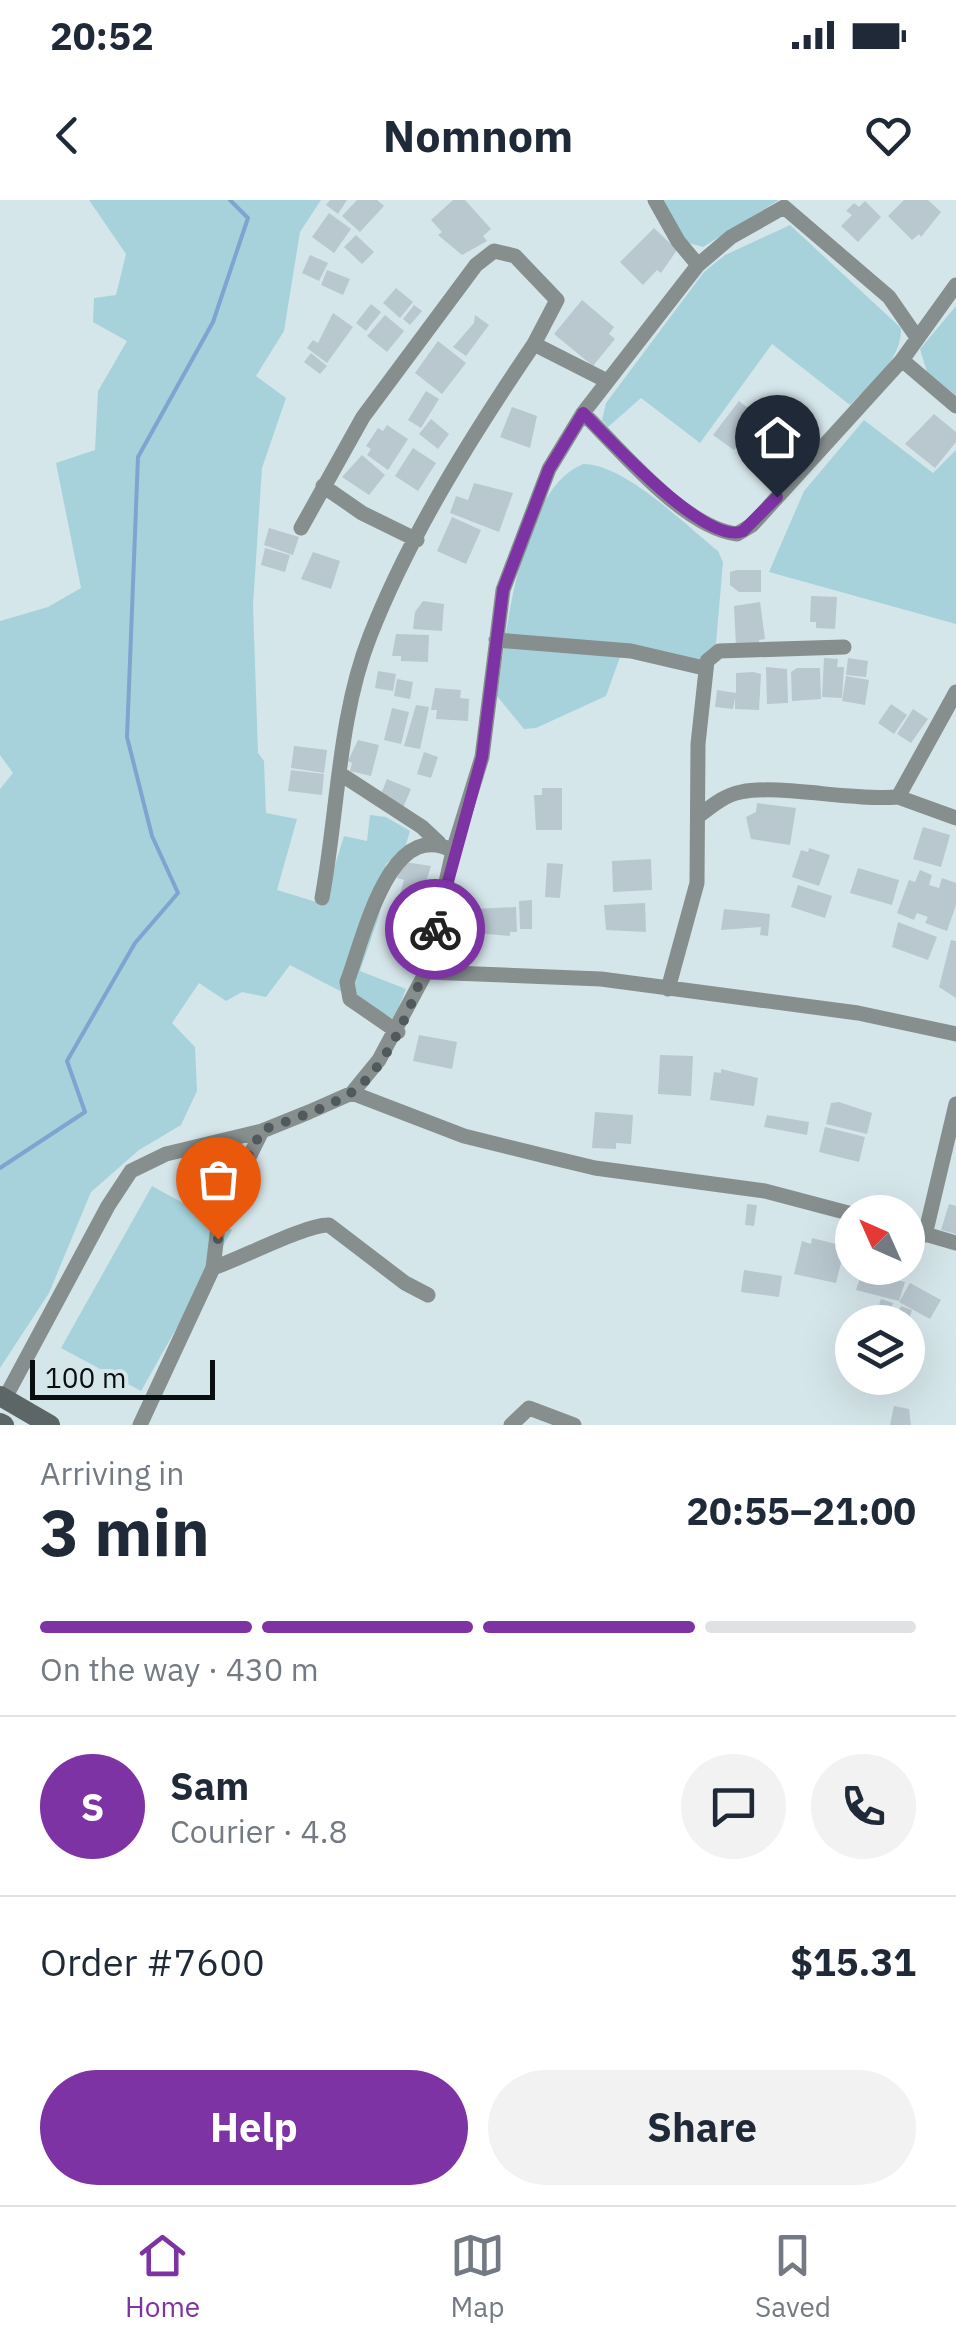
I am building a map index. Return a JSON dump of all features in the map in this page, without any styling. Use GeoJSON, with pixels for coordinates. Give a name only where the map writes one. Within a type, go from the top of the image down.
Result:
{"type":"FeatureCollection","features":[{"type":"Feature","properties":{"kind":"main road"},"geometry":{"type":"LineString","coordinates":[[2,1397],[50,1425]]}},
{"type":"Feature","properties":{"kind":"street"},"geometry":{"type":"LineString","coordinates":[[656,200],[678,241],[698,265]]}},
{"type":"Feature","properties":{"kind":"street"},"geometry":{"type":"LineString","coordinates":[[2,1397],[127,1176],[166,1154],[262,1130],[352,1092],[398,1032],[426,972],[446,847],[482,757],[496,640],[512,561],[549,469],[583,413],[698,265],[731,237],[786,204],[889,297],[916,336]]}},
{"type":"Feature","properties":{"kind":"street"},"geometry":{"type":"LineString","coordinates":[[301,528],[396,370],[484,256],[494,251],[515,256],[558,300],[416,540],[370,636],[347,730],[322,898]]}},
{"type":"Feature","properties":{"kind":"street"},"geometry":{"type":"LineString","coordinates":[[583,413],[661,490],[721,530],[736,534],[752,524],[902,360],[956,285]]}},
{"type":"Feature","properties":{"kind":"street"},"geometry":{"type":"LineString","coordinates":[[534,344],[608,381]]}},
{"type":"Feature","properties":{"kind":"street"},"geometry":{"type":"LineString","coordinates":[[902,360],[956,406]]}},
{"type":"Feature","properties":{"kind":"street"},"geometry":{"type":"LineString","coordinates":[[323,486],[362,514],[416,540]]}},
{"type":"Feature","properties":{"kind":"street"},"geometry":{"type":"LineString","coordinates":[[496,640],[631,651],[704,668]]}},
{"type":"Feature","properties":{"kind":"street"},"geometry":{"type":"LineString","coordinates":[[668,989],[697,884],[698,744],[704,668],[719,651],[844,646]]}},
{"type":"Feature","properties":{"kind":"street"},"geometry":{"type":"LineString","coordinates":[[898,797],[956,692]]}},
{"type":"Feature","properties":{"kind":"street"},"geometry":{"type":"LineString","coordinates":[[342,775],[361,792],[422,827],[446,847]]}},
{"type":"Feature","properties":{"kind":"street"},"geometry":{"type":"LineString","coordinates":[[700,814],[721,799],[754,790],[856,799],[898,797],[956,818]]}},
{"type":"Feature","properties":{"kind":"street"},"geometry":{"type":"LineString","coordinates":[[398,1032],[350,999],[347,982],[396,862],[406,852],[446,847]]}},
{"type":"Feature","properties":{"kind":"street"},"geometry":{"type":"LineString","coordinates":[[426,972],[537,973],[858,1013],[956,1034]]}},
{"type":"Feature","properties":{"kind":"street"},"geometry":{"type":"LineString","coordinates":[[352,1092],[464,1136],[544,1156],[595,1168],[765,1191],[835,1210]]}},
{"type":"Feature","properties":{"kind":"street"},"geometry":{"type":"LineString","coordinates":[[956,1104],[925,1235],[956,1244]]}},
{"type":"Feature","properties":{"kind":"street"},"geometry":{"type":"LineString","coordinates":[[140,1425],[213,1268],[219,1218],[262,1130]]}},
{"type":"Feature","properties":{"kind":"street"},"geometry":{"type":"LineString","coordinates":[[213,1268],[274,1246],[304,1228],[328,1225],[405,1283],[428,1295]]}},
{"type":"Feature","properties":{"kind":"street"},"geometry":{"type":"LineString","coordinates":[[511,1425],[528,1408],[574,1425]]}},
{"type":"Feature","properties":{"kind":"shaded area"},"geometry":{"type":"Polygon","coordinates":[[[89,200],[321,200],[300,232],[284,331],[256,376],[286,398],[262,468],[253,605],[258,753],[264,761],[266,813],[297,819],[277,890],[323,904],[344,836],[367,841],[370,815],[386,817],[410,831],[405,848],[386,864],[379,916],[360,971],[406,989],[394,1019],[290,965],[266,997],[242,992],[226,1001],[199,983],[172,1023],[195,1047],[197,1091],[181,1125],[139,1150],[91,1192],[49,1293],[0,1368],[0,789],[13,773],[0,755],[0,621],[48,607],[81,588],[56,463],[95,450],[98,391],[127,341],[93,322],[94,298],[116,295],[126,254],[89,200]]]}},
{"type":"Feature","properties":{"kind":"shaded area"},"geometry":{"type":"Polygon","coordinates":[[[657,200],[779,200],[703,247],[685,242],[657,200]]]}},
{"type":"Feature","properties":{"kind":"shaded area"},"geometry":{"type":"Polygon","coordinates":[[[790,225],[901,328],[891,361],[876,379],[850,405],[772,344],[700,443],[641,398],[608,427],[602,420],[606,403],[704,272],[725,255],[790,225]]]}},
{"type":"Feature","properties":{"kind":"shaded area"},"geometry":{"type":"Polygon","coordinates":[[[956,306],[956,401],[927,372],[920,349],[956,306]]]}},
{"type":"Feature","properties":{"kind":"shaded area"},"geometry":{"type":"Polygon","coordinates":[[[864,420],[933,473],[956,450],[956,624],[769,572],[804,491],[864,420]]]}},
{"type":"Feature","properties":{"kind":"shaded area"},"geometry":{"type":"Polygon","coordinates":[[[583,464],[635,484],[718,551],[723,562],[715,655],[702,664],[625,643],[606,696],[536,728],[524,729],[497,696],[519,567],[544,503],[561,479],[583,464]]]}},
{"type":"Feature","properties":{"kind":"shaded area"},"geometry":{"type":"Polygon","coordinates":[[[152,1186],[232,1230],[141,1391],[61,1348],[152,1186]]]}},
{"type":"Feature","properties":{"kind":"building"},"geometry":{"type":"Polygon","coordinates":[[[330,200],[347,200],[338,214],[326,205],[330,200]]]}},
{"type":"Feature","properties":{"kind":"building"},"geometry":{"type":"Polygon","coordinates":[[[357,200],[377,200],[384,206],[360,232],[342,216],[357,200]]]}},
{"type":"Feature","properties":{"kind":"building"},"geometry":{"type":"Polygon","coordinates":[[[453,200],[465,200],[491,229],[483,236],[487,241],[462,255],[438,235],[442,232],[431,220],[453,200]]]}},
{"type":"Feature","properties":{"kind":"building"},"geometry":{"type":"Polygon","coordinates":[[[904,200],[928,200],[941,212],[921,237],[919,234],[912,240],[888,216],[904,200]]]}},
{"type":"Feature","properties":{"kind":"building"},"geometry":{"type":"Polygon","coordinates":[[[865,201],[881,217],[858,242],[841,226],[852,215],[846,211],[854,203],[859,207],[865,201]]]}},
{"type":"Feature","properties":{"kind":"building"},"geometry":{"type":"Polygon","coordinates":[[[329,213],[351,229],[334,253],[312,237],[329,213]]]}},
{"type":"Feature","properties":{"kind":"building"},"geometry":{"type":"Polygon","coordinates":[[[654,228],[677,250],[661,273],[657,270],[643,285],[620,262],[654,228]]]}},
{"type":"Feature","properties":{"kind":"building"},"geometry":{"type":"Polygon","coordinates":[[[356,235],[374,252],[362,264],[344,247],[356,235]]]}},
{"type":"Feature","properties":{"kind":"building"},"geometry":{"type":"Polygon","coordinates":[[[310,255],[328,263],[319,281],[302,273],[310,255]]]}},
{"type":"Feature","properties":{"kind":"building"},"geometry":{"type":"Polygon","coordinates":[[[327,270],[350,279],[343,295],[321,285],[327,270]]]}},
{"type":"Feature","properties":{"kind":"building"},"geometry":{"type":"Polygon","coordinates":[[[396,288],[413,302],[400,318],[383,303],[396,288]]]}},
{"type":"Feature","properties":{"kind":"building"},"geometry":{"type":"Polygon","coordinates":[[[582,300],[614,327],[609,334],[615,339],[593,366],[554,334],[582,300]]]}},
{"type":"Feature","properties":{"kind":"building"},"geometry":{"type":"Polygon","coordinates":[[[371,304],[381,312],[366,331],[356,323],[371,304]]]}},
{"type":"Feature","properties":{"kind":"building"},"geometry":{"type":"Polygon","coordinates":[[[414,305],[422,311],[410,325],[403,319],[414,305]]]}},
{"type":"Feature","properties":{"kind":"building"},"geometry":{"type":"Polygon","coordinates":[[[333,313],[353,327],[327,363],[307,348],[313,340],[318,343],[333,313]]]}},
{"type":"Feature","properties":{"kind":"building"},"geometry":{"type":"Polygon","coordinates":[[[385,315],[404,331],[387,352],[367,336],[385,315]]]}},
{"type":"Feature","properties":{"kind":"building"},"geometry":{"type":"Polygon","coordinates":[[[475,315],[489,325],[466,356],[453,347],[474,323],[475,315]]]}},
{"type":"Feature","properties":{"kind":"building"},"geometry":{"type":"Polygon","coordinates":[[[438,341],[466,363],[442,394],[415,373],[438,341]]]}},
{"type":"Feature","properties":{"kind":"building"},"geometry":{"type":"Polygon","coordinates":[[[311,353],[327,366],[320,374],[304,362],[311,353]]]}},
{"type":"Feature","properties":{"kind":"building"},"geometry":{"type":"Polygon","coordinates":[[[426,391],[439,399],[421,428],[408,420],[426,391]]]}},
{"type":"Feature","properties":{"kind":"building"},"geometry":{"type":"Polygon","coordinates":[[[739,401],[759,417],[755,423],[758,425],[734,450],[713,435],[739,401]]]}},
{"type":"Feature","properties":{"kind":"building"},"geometry":{"type":"Polygon","coordinates":[[[512,407],[537,416],[530,448],[500,437],[512,407]]]}},
{"type":"Feature","properties":{"kind":"building"},"geometry":{"type":"Polygon","coordinates":[[[934,414],[956,432],[956,442],[935,468],[905,444],[934,414]]]}},
{"type":"Feature","properties":{"kind":"building"},"geometry":{"type":"Polygon","coordinates":[[[431,419],[449,434],[438,449],[419,434],[431,419]]]}},
{"type":"Feature","properties":{"kind":"building"},"geometry":{"type":"Polygon","coordinates":[[[387,425],[408,439],[388,470],[367,455],[371,449],[366,446],[378,428],[383,431],[387,425]]]}},
{"type":"Feature","properties":{"kind":"building"},"geometry":{"type":"Polygon","coordinates":[[[413,448],[436,463],[418,491],[395,476],[413,448]]]}},
{"type":"Feature","properties":{"kind":"building"},"geometry":{"type":"Polygon","coordinates":[[[362,455],[385,475],[369,495],[342,477],[362,455]]]}},
{"type":"Feature","properties":{"kind":"building"},"geometry":{"type":"Polygon","coordinates":[[[474,483],[513,493],[499,532],[450,513],[456,496],[468,500],[474,483]]]}},
{"type":"Feature","properties":{"kind":"building"},"geometry":{"type":"Polygon","coordinates":[[[452,517],[481,530],[466,564],[437,551],[452,517]]]}},
{"type":"Feature","properties":{"kind":"building"},"geometry":{"type":"Polygon","coordinates":[[[269,528],[299,537],[293,555],[264,545],[269,528]]]}},
{"type":"Feature","properties":{"kind":"building"},"geometry":{"type":"Polygon","coordinates":[[[265,548],[290,555],[285,572],[261,565],[265,548]]]}},
{"type":"Feature","properties":{"kind":"building"},"geometry":{"type":"Polygon","coordinates":[[[313,552],[340,561],[331,589],[301,579],[313,552]]]}},
{"type":"Feature","properties":{"kind":"building"},"geometry":{"type":"Polygon","coordinates":[[[761,570],[761,592],[739,592],[730,585],[730,572],[761,570]]]}},
{"type":"Feature","properties":{"kind":"building"},"geometry":{"type":"Polygon","coordinates":[[[811,596],[837,597],[835,629],[816,628],[816,622],[810,622],[811,596]]]}},
{"type":"Feature","properties":{"kind":"building"},"geometry":{"type":"Polygon","coordinates":[[[423,601],[444,604],[442,631],[413,629],[415,612],[423,601]]]}},
{"type":"Feature","properties":{"kind":"building"},"geometry":{"type":"Polygon","coordinates":[[[760,602],[765,639],[759,640],[760,646],[736,646],[734,606],[760,602]]]}},
{"type":"Feature","properties":{"kind":"building"},"geometry":{"type":"Polygon","coordinates":[[[396,634],[429,635],[428,662],[401,661],[401,656],[392,656],[396,634]]]}},
{"type":"Feature","properties":{"kind":"building"},"geometry":{"type":"Polygon","coordinates":[[[824,658],[838,659],[837,667],[844,667],[842,698],[822,697],[824,658]]]}},
{"type":"Feature","properties":{"kind":"building"},"geometry":{"type":"Polygon","coordinates":[[[848,658],[868,661],[866,677],[846,675],[848,658]]]}},
{"type":"Feature","properties":{"kind":"building"},"geometry":{"type":"Polygon","coordinates":[[[766,667],[787,669],[788,703],[767,704],[766,667]]]}},
{"type":"Feature","properties":{"kind":"building"},"geometry":{"type":"Polygon","coordinates":[[[797,668],[820,668],[821,699],[792,701],[791,672],[797,668]]]}},
{"type":"Feature","properties":{"kind":"building"},"geometry":{"type":"Polygon","coordinates":[[[378,671],[396,674],[393,691],[375,688],[378,671]]]}},
{"type":"Feature","properties":{"kind":"building"},"geometry":{"type":"Polygon","coordinates":[[[736,673],[761,674],[759,710],[735,709],[735,698],[733,709],[715,707],[717,690],[736,693],[736,673]]]}},
{"type":"Feature","properties":{"kind":"building"},"geometry":{"type":"Polygon","coordinates":[[[846,676],[869,680],[865,705],[842,701],[846,676]]]}},
{"type":"Feature","properties":{"kind":"building"},"geometry":{"type":"Polygon","coordinates":[[[397,679],[413,682],[410,699],[394,696],[397,679]]]}},
{"type":"Feature","properties":{"kind":"building"},"geometry":{"type":"Polygon","coordinates":[[[435,688],[461,690],[460,698],[469,699],[468,721],[436,719],[437,710],[431,710],[435,688]]]}},
{"type":"Feature","properties":{"kind":"building"},"geometry":{"type":"Polygon","coordinates":[[[891,704],[907,715],[894,734],[878,723],[891,704]]]}},
{"type":"Feature","properties":{"kind":"building"},"geometry":{"type":"Polygon","coordinates":[[[416,705],[429,707],[420,749],[404,746],[416,705]]]}},
{"type":"Feature","properties":{"kind":"building"},"geometry":{"type":"Polygon","coordinates":[[[392,708],[409,712],[401,744],[384,740],[392,708]]]}},
{"type":"Feature","properties":{"kind":"building"},"geometry":{"type":"Polygon","coordinates":[[[913,709],[928,719],[911,743],[897,734],[913,709]]]}},
{"type":"Feature","properties":{"kind":"building"},"geometry":{"type":"Polygon","coordinates":[[[358,740],[379,745],[371,776],[350,771],[352,763],[348,761],[358,740]]]}},
{"type":"Feature","properties":{"kind":"building"},"geometry":{"type":"Polygon","coordinates":[[[294,746],[327,750],[324,773],[291,768],[294,746]]]}},
{"type":"Feature","properties":{"kind":"building"},"geometry":{"type":"Polygon","coordinates":[[[424,752],[438,757],[431,778],[417,774],[424,752]]]}},
{"type":"Feature","properties":{"kind":"building"},"geometry":{"type":"Polygon","coordinates":[[[291,770],[324,774],[322,795],[288,791],[291,770]]]}},
{"type":"Feature","properties":{"kind":"building"},"geometry":{"type":"Polygon","coordinates":[[[387,779],[411,789],[403,808],[379,799],[387,779]]]}},
{"type":"Feature","properties":{"kind":"building"},"geometry":{"type":"Polygon","coordinates":[[[542,788],[562,788],[562,830],[536,830],[534,795],[542,795],[542,788]]]}},
{"type":"Feature","properties":{"kind":"building"},"geometry":{"type":"Polygon","coordinates":[[[757,803],[796,808],[790,845],[751,839],[746,817],[756,812],[757,803]]]}},
{"type":"Feature","properties":{"kind":"building"},"geometry":{"type":"Polygon","coordinates":[[[923,827],[950,835],[941,867],[913,859],[923,827]]]}},
{"type":"Feature","properties":{"kind":"building"},"geometry":{"type":"Polygon","coordinates":[[[809,848],[830,855],[819,886],[792,877],[801,850],[808,852],[809,848]]]}},
{"type":"Feature","properties":{"kind":"building"},"geometry":{"type":"Polygon","coordinates":[[[651,859],[652,890],[613,892],[612,861],[651,859]]]}},
{"type":"Feature","properties":{"kind":"building"},"geometry":{"type":"Polygon","coordinates":[[[405,862],[431,866],[417,910],[397,904],[404,880],[397,878],[405,862]]]}},
{"type":"Feature","properties":{"kind":"building"},"geometry":{"type":"Polygon","coordinates":[[[547,863],[563,864],[560,898],[545,897],[547,863]]]}},
{"type":"Feature","properties":{"kind":"building"},"geometry":{"type":"Polygon","coordinates":[[[858,868],[899,880],[892,905],[850,893],[858,868]]]}},
{"type":"Feature","properties":{"kind":"building"},"geometry":{"type":"Polygon","coordinates":[[[920,870],[932,875],[929,885],[939,888],[942,878],[956,883],[956,905],[947,931],[925,923],[928,917],[917,913],[914,920],[897,913],[909,880],[915,882],[920,870]]]}},
{"type":"Feature","properties":{"kind":"building"},"geometry":{"type":"Polygon","coordinates":[[[798,885],[832,896],[825,918],[791,907],[798,885]]]}},
{"type":"Feature","properties":{"kind":"building"},"geometry":{"type":"Polygon","coordinates":[[[532,900],[532,929],[520,929],[519,901],[532,900]]]}},
{"type":"Feature","properties":{"kind":"building"},"geometry":{"type":"Polygon","coordinates":[[[645,903],[646,932],[606,930],[604,905],[645,903]]]}},
{"type":"Feature","properties":{"kind":"building"},"geometry":{"type":"Polygon","coordinates":[[[516,907],[517,932],[510,932],[510,936],[475,933],[475,909],[516,907]]]}},
{"type":"Feature","properties":{"kind":"building"},"geometry":{"type":"Polygon","coordinates":[[[724,909],[770,914],[768,936],[760,935],[761,927],[721,930],[724,909]]]}},
{"type":"Feature","properties":{"kind":"building"},"geometry":{"type":"Polygon","coordinates":[[[898,922],[937,937],[928,960],[892,947],[898,922]]]}},
{"type":"Feature","properties":{"kind":"building"},"geometry":{"type":"Polygon","coordinates":[[[951,940],[956,941],[956,998],[939,987],[951,940]]]}},
{"type":"Feature","properties":{"kind":"building"},"geometry":{"type":"Polygon","coordinates":[[[419,1035],[457,1042],[452,1069],[413,1061],[419,1035]]]}},
{"type":"Feature","properties":{"kind":"building"},"geometry":{"type":"Polygon","coordinates":[[[660,1055],[693,1056],[691,1096],[658,1094],[660,1055]]]}},
{"type":"Feature","properties":{"kind":"building"},"geometry":{"type":"Polygon","coordinates":[[[721,1069],[758,1078],[754,1106],[710,1100],[714,1072],[721,1073],[721,1069]]]}},
{"type":"Feature","properties":{"kind":"building"},"geometry":{"type":"Polygon","coordinates":[[[831,1103],[872,1113],[867,1134],[826,1124],[831,1103]]]}},
{"type":"Feature","properties":{"kind":"building"},"geometry":{"type":"Polygon","coordinates":[[[595,1112],[633,1115],[631,1144],[616,1143],[616,1149],[592,1148],[595,1112]]]}},
{"type":"Feature","properties":{"kind":"building"},"geometry":{"type":"Polygon","coordinates":[[[767,1115],[809,1122],[807,1135],[764,1127],[767,1115]]]}},
{"type":"Feature","properties":{"kind":"building"},"geometry":{"type":"Polygon","coordinates":[[[825,1127],[865,1137],[859,1162],[819,1152],[825,1127]]]}},
{"type":"Feature","properties":{"kind":"building"},"geometry":{"type":"Polygon","coordinates":[[[747,1204],[757,1205],[754,1226],[745,1225],[747,1204]]]}},
{"type":"Feature","properties":{"kind":"building"},"geometry":{"type":"Polygon","coordinates":[[[949,1204],[956,1206],[956,1234],[941,1230],[949,1204]]]}},
{"type":"Feature","properties":{"kind":"building"},"geometry":{"type":"Polygon","coordinates":[[[812,1238],[835,1244],[835,1283],[794,1274],[802,1241],[811,1244],[812,1238]]]}},
{"type":"Feature","properties":{"kind":"building"},"geometry":{"type":"Polygon","coordinates":[[[744,1270],[782,1276],[779,1297],[741,1292],[744,1270]]]}},
{"type":"Feature","properties":{"kind":"building"},"geometry":{"type":"Polygon","coordinates":[[[858,1285],[904,1285],[899,1301],[856,1290],[858,1285]]]}},
{"type":"Feature","properties":{"kind":"building"},"geometry":{"type":"Polygon","coordinates":[[[909,1285],[941,1300],[930,1319],[925,1316],[925,1305],[899,1302],[909,1285]]]}},
{"type":"Feature","properties":{"kind":"building"},"geometry":{"type":"Polygon","coordinates":[[[894,1406],[909,1409],[911,1425],[890,1425],[894,1406]]]}},
{"type":"Feature","properties":{"kind":"waterway"},"geometry":{"type":"LineString","coordinates":[[0,1168],[85,1112],[67,1061],[135,943],[178,893],[152,836],[127,737],[138,457],[213,322],[248,218],[230,200]]}},
{"type":"Feature","properties":{"kind":"way so far"},"geometry":{"type":"LineString","coordinates":[[218,1239],[223,1206],[262,1130],[352,1092],[380,1060],[426,972],[435,929]]}},
{"type":"Feature","properties":{"kind":"route"},"geometry":{"type":"LineString","coordinates":[[435,929],[482,757],[503,590],[549,469],[583,413],[661,490],[721,530],[736,534],[743,531],[777,497]]}}]}
